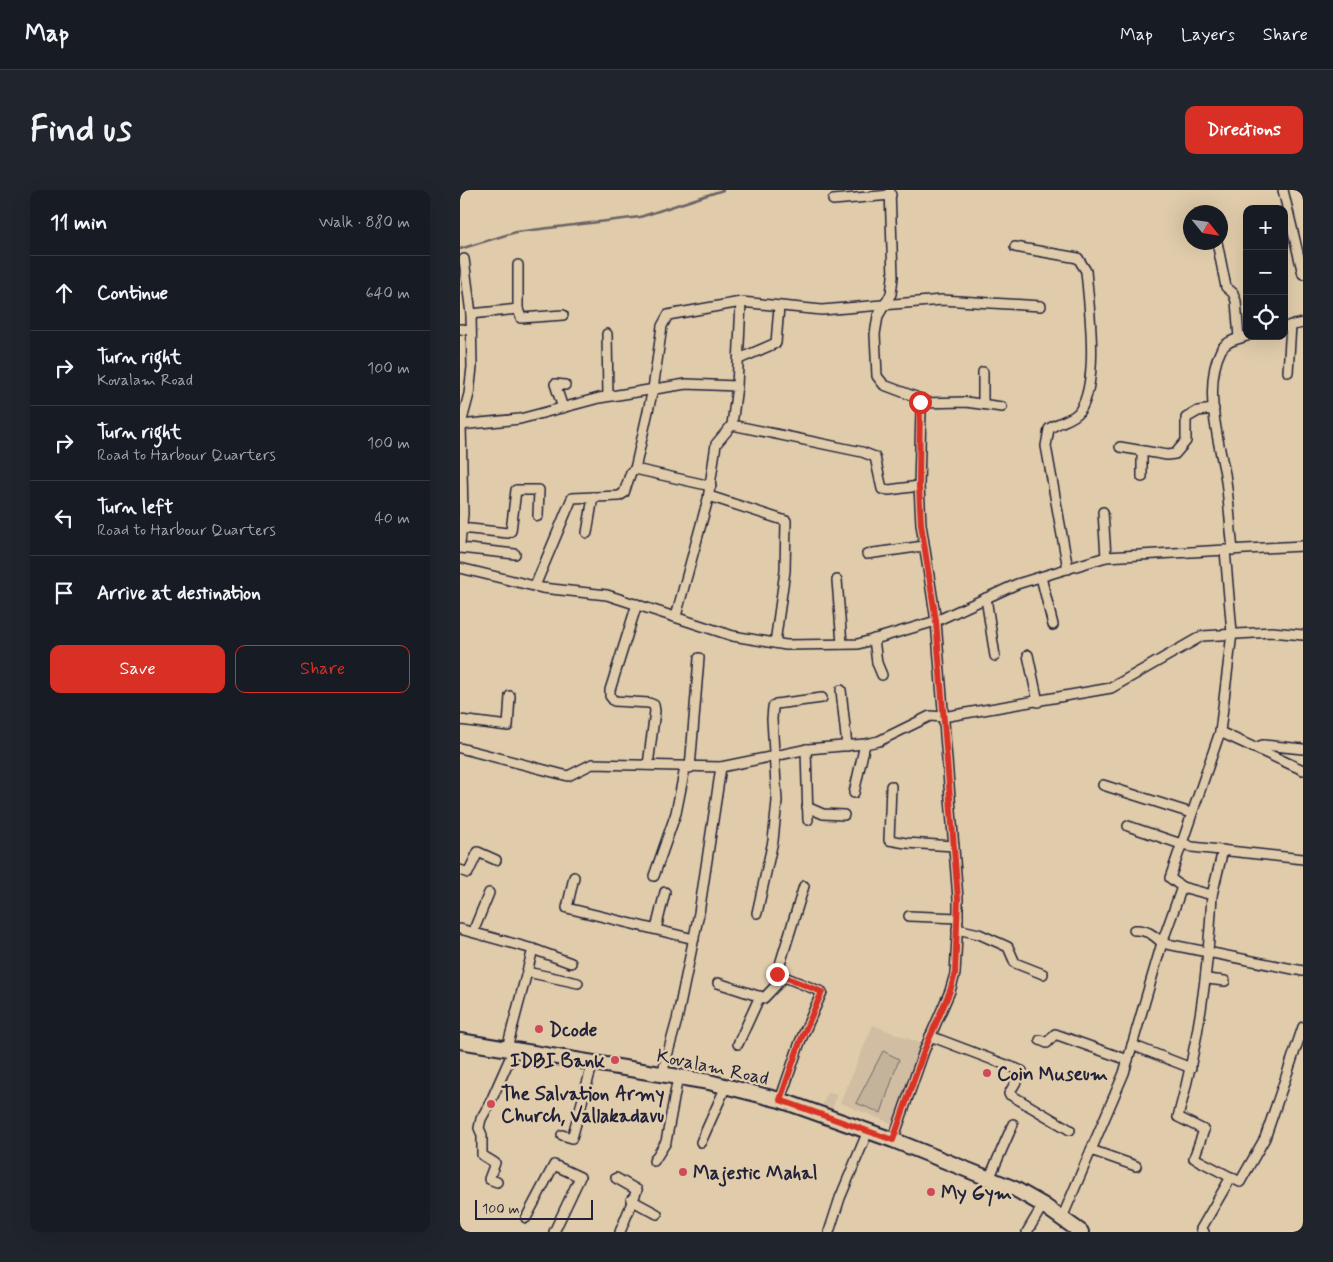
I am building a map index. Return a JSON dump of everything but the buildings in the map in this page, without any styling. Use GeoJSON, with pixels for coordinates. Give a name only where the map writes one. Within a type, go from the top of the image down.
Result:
{"type":"FeatureCollection","features":[{"type":"Feature","properties":{"kind":"main road","name":"Kovalam Road"},"geometry":{"type":"LineString","coordinates":[[460,1041],[662,1074],[726,1086],[780,1100],[893,1140],[989,1179],[1043,1205],[1081,1232]]}},
{"type":"Feature","properties":{"kind":"street"},"geometry":{"type":"LineString","coordinates":[[1283,190],[1303,274]]}},
{"type":"Feature","properties":{"kind":"street"},"geometry":{"type":"LineString","coordinates":[[833,200],[891,193],[893,277],[891,294],[878,316],[875,334],[877,376],[884,385],[916,397],[920,402],[919,486],[924,546],[936,621],[942,717],[954,846],[958,918],[955,974],[950,991],[930,1036],[893,1140]]}},
{"type":"Feature","properties":{"kind":"street"},"geometry":{"type":"LineString","coordinates":[[1015,247],[1078,258],[1086,271],[1091,368],[1089,390],[1078,413],[1049,429],[1046,446],[1068,569]]}},
{"type":"Feature","properties":{"kind":"street"},"geometry":{"type":"LineString","coordinates":[[1212,895],[1182,888],[1170,878],[1191,812],[1220,732],[1232,633],[1225,475],[1216,439],[1214,371],[1219,356],[1226,344],[1243,337],[1236,301],[1233,293],[1226,287],[1219,250]]}},
{"type":"Feature","properties":{"kind":"street"},"geometry":{"type":"LineString","coordinates":[[464,259],[463,292],[471,314],[469,394],[461,424],[460,546],[514,554]]}},
{"type":"Feature","properties":{"kind":"street"},"geometry":{"type":"LineString","coordinates":[[518,265],[518,309],[521,318],[563,315]]}},
{"type":"Feature","properties":{"kind":"street"},"geometry":{"type":"LineString","coordinates":[[535,586],[572,498],[619,496],[624,493],[631,472],[635,469],[653,389],[662,326],[668,315],[741,302],[822,310],[942,300],[1041,306]]}},
{"type":"Feature","properties":{"kind":"street"},"geometry":{"type":"LineString","coordinates":[[676,616],[709,496],[716,444],[732,425],[739,359],[741,302]]}},
{"type":"Feature","properties":{"kind":"street"},"geometry":{"type":"LineString","coordinates":[[739,359],[776,343],[779,307]]}},
{"type":"Feature","properties":{"kind":"street"},"geometry":{"type":"LineString","coordinates":[[471,314],[518,309]]}},
{"type":"Feature","properties":{"kind":"street"},"geometry":{"type":"LineString","coordinates":[[1288,326],[1303,323]]}},
{"type":"Feature","properties":{"kind":"street"},"geometry":{"type":"LineString","coordinates":[[460,330],[470,330]]}},
{"type":"Feature","properties":{"kind":"street"},"geometry":{"type":"LineString","coordinates":[[607,334],[608,396]]}},
{"type":"Feature","properties":{"kind":"street"},"geometry":{"type":"LineString","coordinates":[[1288,340],[1288,372]]}},
{"type":"Feature","properties":{"kind":"street"},"geometry":{"type":"LineString","coordinates":[[983,372],[983,404]]}},
{"type":"Feature","properties":{"kind":"street"},"geometry":{"type":"LineString","coordinates":[[563,408],[555,384],[565,385]]}},
{"type":"Feature","properties":{"kind":"street"},"geometry":{"type":"LineString","coordinates":[[461,424],[520,419],[608,396],[686,384],[737,386]]}},
{"type":"Feature","properties":{"kind":"street"},"geometry":{"type":"LineString","coordinates":[[920,402],[966,402],[1002,407]]}},
{"type":"Feature","properties":{"kind":"street"},"geometry":{"type":"LineString","coordinates":[[1120,447],[1167,455],[1175,454],[1186,441],[1186,418],[1198,411],[1214,409]]}},
{"type":"Feature","properties":{"kind":"street"},"geometry":{"type":"LineString","coordinates":[[732,425],[862,452],[875,457],[882,489],[889,490],[919,486]]}},
{"type":"Feature","properties":{"kind":"street"},"geometry":{"type":"LineString","coordinates":[[1142,451],[1142,477]]}},
{"type":"Feature","properties":{"kind":"street"},"geometry":{"type":"LineString","coordinates":[[635,469],[711,486]]}},
{"type":"Feature","properties":{"kind":"street"},"geometry":{"type":"LineString","coordinates":[[461,528],[508,533],[512,531],[516,490],[539,490],[538,516]]}},
{"type":"Feature","properties":{"kind":"street"},"geometry":{"type":"LineString","coordinates":[[709,496],[786,521],[784,570],[775,643]]}},
{"type":"Feature","properties":{"kind":"street"},"geometry":{"type":"LineString","coordinates":[[587,533],[593,497]]}},
{"type":"Feature","properties":{"kind":"street"},"geometry":{"type":"LineString","coordinates":[[1103,512],[1106,557]]}},
{"type":"Feature","properties":{"kind":"street"},"geometry":{"type":"LineString","coordinates":[[866,554],[924,546]]}},
{"type":"Feature","properties":{"kind":"street"},"geometry":{"type":"LineString","coordinates":[[460,568],[535,586],[607,595],[733,636],[775,643],[858,644],[936,621],[1017,584],[1106,557],[1303,546]]}},
{"type":"Feature","properties":{"kind":"street"},"geometry":{"type":"LineString","coordinates":[[1041,577],[1053,625]]}},
{"type":"Feature","properties":{"kind":"street"},"geometry":{"type":"LineString","coordinates":[[836,580],[842,644]]}},
{"type":"Feature","properties":{"kind":"street"},"geometry":{"type":"LineString","coordinates":[[986,598],[995,656]]}},
{"type":"Feature","properties":{"kind":"street"},"geometry":{"type":"LineString","coordinates":[[637,604],[610,690],[610,696],[614,701],[650,703],[654,705],[655,711],[648,765]]}},
{"type":"Feature","properties":{"kind":"street"},"geometry":{"type":"LineString","coordinates":[[460,748],[518,761],[568,776],[592,764],[688,768],[721,767],[806,749],[879,741],[930,716],[942,717],[1111,688],[1200,632],[1272,632],[1303,635]]}},
{"type":"Feature","properties":{"kind":"street"},"geometry":{"type":"LineString","coordinates":[[874,639],[877,663],[882,675]]}},
{"type":"Feature","properties":{"kind":"street"},"geometry":{"type":"LineString","coordinates":[[1028,655],[1038,702]]}},
{"type":"Feature","properties":{"kind":"street"},"geometry":{"type":"LineString","coordinates":[[654,876],[676,813],[688,768],[699,658]]}},
{"type":"Feature","properties":{"kind":"street"},"geometry":{"type":"LineString","coordinates":[[841,690],[847,746]]}},
{"type":"Feature","properties":{"kind":"street"},"geometry":{"type":"LineString","coordinates":[[460,720],[508,726],[510,696]]}},
{"type":"Feature","properties":{"kind":"street"},"geometry":{"type":"LineString","coordinates":[[757,913],[773,841],[777,802],[776,754],[772,719],[773,707],[776,704],[822,698]]}},
{"type":"Feature","properties":{"kind":"street"},"geometry":{"type":"LineString","coordinates":[[1220,732],[1303,770]]}},
{"type":"Feature","properties":{"kind":"street"},"geometry":{"type":"LineString","coordinates":[[854,793],[864,744]]}},
{"type":"Feature","properties":{"kind":"street"},"geometry":{"type":"LineString","coordinates":[[1254,748],[1263,745],[1303,749]]}},
{"type":"Feature","properties":{"kind":"street"},"geometry":{"type":"LineString","coordinates":[[806,749],[808,820]]}},
{"type":"Feature","properties":{"kind":"street"},"geometry":{"type":"LineString","coordinates":[[662,1074],[694,939],[721,767]]}},
{"type":"Feature","properties":{"kind":"street"},"geometry":{"type":"LineString","coordinates":[[1103,785],[1191,812]]}},
{"type":"Feature","properties":{"kind":"street"},"geometry":{"type":"LineString","coordinates":[[891,786],[889,840],[906,844],[954,846]]}},
{"type":"Feature","properties":{"kind":"street"},"geometry":{"type":"LineString","coordinates":[[807,807],[824,814],[844,815]]}},
{"type":"Feature","properties":{"kind":"street"},"geometry":{"type":"LineString","coordinates":[[1128,826],[1192,847],[1303,859]]}},
{"type":"Feature","properties":{"kind":"street"},"geometry":{"type":"LineString","coordinates":[[1223,850],[1212,895],[1207,952],[1207,978],[1191,1068],[1178,1117],[1204,1130],[1194,1158],[1240,1182],[1265,1138],[1303,1027]]}},
{"type":"Feature","properties":{"kind":"street"},"geometry":{"type":"LineString","coordinates":[[460,870],[468,873],[478,852],[496,860]]}},
{"type":"Feature","properties":{"kind":"street"},"geometry":{"type":"LineString","coordinates":[[574,876],[566,908],[694,939]]}},
{"type":"Feature","properties":{"kind":"street"},"geometry":{"type":"LineString","coordinates":[[718,983],[764,998],[780,976],[804,886]]}},
{"type":"Feature","properties":{"kind":"street"},"geometry":{"type":"LineString","coordinates":[[1062,1218],[1128,1060],[1162,943],[1182,888]]}},
{"type":"Feature","properties":{"kind":"street"},"geometry":{"type":"LineString","coordinates":[[656,930],[665,892]]}},
{"type":"Feature","properties":{"kind":"street"},"geometry":{"type":"LineString","coordinates":[[474,932],[489,893]]}},
{"type":"Feature","properties":{"kind":"street"},"geometry":{"type":"LineString","coordinates":[[909,916],[958,918]]}},
{"type":"Feature","properties":{"kind":"street"},"geometry":{"type":"LineString","coordinates":[[460,929],[534,949],[571,962]]}},
{"type":"Feature","properties":{"kind":"street"},"geometry":{"type":"LineString","coordinates":[[957,929],[978,934],[1008,947],[1015,963],[1043,974]]}},
{"type":"Feature","properties":{"kind":"street"},"geometry":{"type":"LineString","coordinates":[[1134,930],[1141,930],[1156,936],[1162,943],[1303,971]]}},
{"type":"Feature","properties":{"kind":"street"},"geometry":{"type":"LineString","coordinates":[[497,1182],[489,1179],[494,1163],[482,1155],[480,1119],[490,1103],[511,1048],[527,972],[534,949]]}},
{"type":"Feature","properties":{"kind":"street"},"geometry":{"type":"LineString","coordinates":[[527,972],[578,983]]}},
{"type":"Feature","properties":{"kind":"street"},"geometry":{"type":"LineString","coordinates":[[780,976],[822,992],[800,1042],[780,1100]]}},
{"type":"Feature","properties":{"kind":"street"},"geometry":{"type":"LineString","coordinates":[[1207,978],[1225,981]]}},
{"type":"Feature","properties":{"kind":"street"},"geometry":{"type":"LineString","coordinates":[[738,1044],[760,996]]}},
{"type":"Feature","properties":{"kind":"street"},"geometry":{"type":"LineString","coordinates":[[1040,1040],[1047,1043],[1055,1034],[1128,1060]]}},
{"type":"Feature","properties":{"kind":"street"},"geometry":{"type":"LineString","coordinates":[[930,1036],[1022,1071],[1009,1094],[1070,1130]]}},
{"type":"Feature","properties":{"kind":"street"},"geometry":{"type":"LineString","coordinates":[[1132,1045],[1191,1068]]}},
{"type":"Feature","properties":{"kind":"street"},"geometry":{"type":"LineString","coordinates":[[562,1135],[572,1138],[593,1062]]}},
{"type":"Feature","properties":{"kind":"street"},"geometry":{"type":"LineString","coordinates":[[654,1161],[666,1142],[678,1077]]}},
{"type":"Feature","properties":{"kind":"street"},"geometry":{"type":"LineString","coordinates":[[701,1142],[726,1086]]}},
{"type":"Feature","properties":{"kind":"street"},"geometry":{"type":"LineString","coordinates":[[989,1179],[1014,1124]]}},
{"type":"Feature","properties":{"kind":"street"},"geometry":{"type":"LineString","coordinates":[[829,1232],[840,1198],[868,1131]]}},
{"type":"Feature","properties":{"kind":"street"},"geometry":{"type":"LineString","coordinates":[[1090,1150],[1136,1166]]}},
{"type":"Feature","properties":{"kind":"street"},"geometry":{"type":"LineString","coordinates":[[526,1218],[554,1164],[580,1178],[554,1232]]}},
{"type":"Feature","properties":{"kind":"street"},"geometry":{"type":"LineString","coordinates":[[1204,1232],[1201,1230],[1231,1177]]}},
{"type":"Feature","properties":{"kind":"street"},"geometry":{"type":"LineString","coordinates":[[616,1178],[637,1190],[620,1232]]}},
{"type":"Feature","properties":{"kind":"street"},"geometry":{"type":"LineString","coordinates":[[632,1200],[657,1214]]}},
{"type":"Feature","properties":{"kind":"street"},"geometry":{"type":"LineString","coordinates":[[1027,1232],[1043,1205]]}},
{"type":"Feature","properties":{"kind":"shaded area"},"geometry":{"type":"Polygon","coordinates":[[[873,1025],[925,1045],[896,1125],[840,1103],[873,1025]]]}},
{"type":"Feature","properties":{"kind":"shaded area"},"geometry":{"type":"Polygon","coordinates":[[[883,1051],[899,1059],[881,1113],[856,1103],[883,1051]]]}},
{"type":"Feature","properties":{"kind":"shaded area"},"geometry":{"type":"Polygon","coordinates":[[[827,1092],[837,1095],[831,1113],[821,1109],[827,1092]]]}},
{"type":"Feature","properties":{"kind":"waterway"},"geometry":{"type":"LineString","coordinates":[[460,249],[516,232],[640,217],[723,190]]}},
{"type":"Feature","properties":{"kind":"place","name":"Dcode"},"geometry":{"type":"Point","coordinates":[539,1029]}},
{"type":"Feature","properties":{"kind":"place","name":"IDBI Bank"},"geometry":{"type":"Point","coordinates":[615,1060]}},
{"type":"Feature","properties":{"kind":"place","name":"Coin Museum"},"geometry":{"type":"Point","coordinates":[987,1073]}},
{"type":"Feature","properties":{"kind":"place","name":"The Salvation Army Church, Vallakadavu"},"geometry":{"type":"Point","coordinates":[491,1104]}},
{"type":"Feature","properties":{"kind":"place","name":"Majestic Mahal"},"geometry":{"type":"Point","coordinates":[683,1172]}},
{"type":"Feature","properties":{"kind":"place","name":"My Gym"},"geometry":{"type":"Point","coordinates":[931,1192]}},
{"type":"Feature","properties":{"kind":"route"},"geometry":{"type":"LineString","coordinates":[[777,974],[822,992],[800,1042],[780,1100],[893,1140],[924,1051],[950,991],[955,974],[957,929],[958,899],[942,717],[936,621],[921,524],[919,486],[920,402]]}}]}
